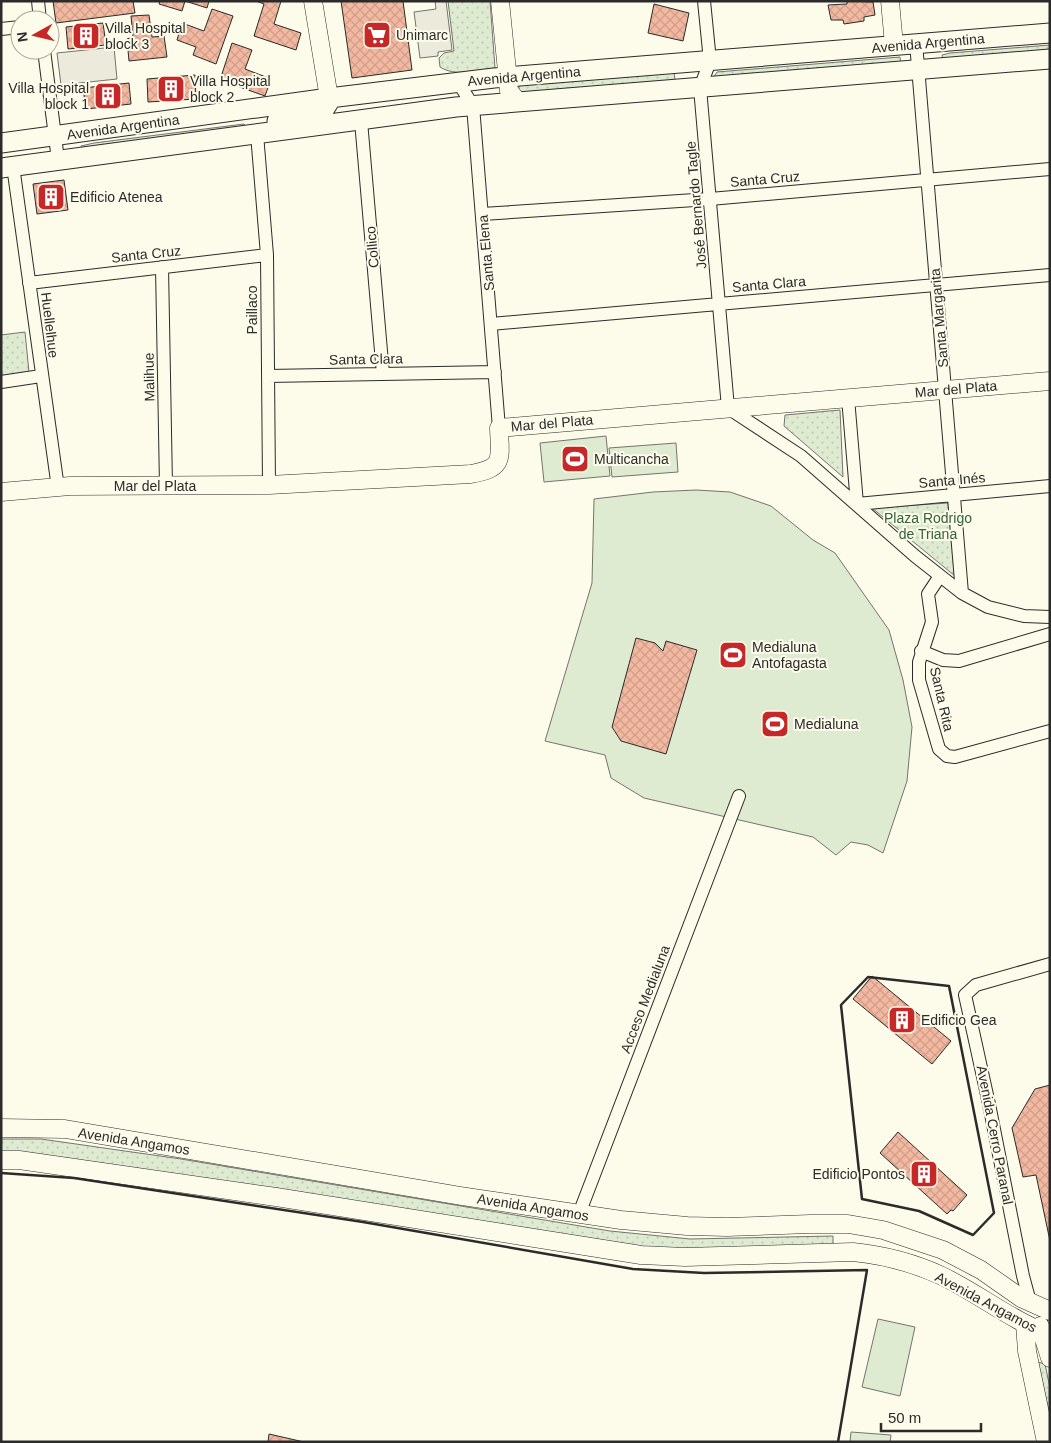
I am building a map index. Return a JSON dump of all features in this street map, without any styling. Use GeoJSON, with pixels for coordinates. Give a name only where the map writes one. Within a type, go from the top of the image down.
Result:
{"type":"FeatureCollection","features":[{"type":"Feature","properties":{"kind":"main road"},"geometry":{"type":"LineString","coordinates":[[257,134],[260,128],[268,123],[324,110],[330,98],[313,1]]}},
{"type":"Feature","properties":{"kind":"main road"},"geometry":{"type":"LineString","coordinates":[[500,1],[506,77],[509,91],[518,102]]}},
{"type":"Feature","properties":{"kind":"main road"},"geometry":{"type":"LineString","coordinates":[[890,1],[894,45]]}},
{"type":"Feature","properties":{"kind":"main road","name":"Avenida Argentina"},"geometry":{"type":"LineString","coordinates":[[1,142],[330,98],[506,77],[1050,33]]}},
{"type":"Feature","properties":{"kind":"main road","name":"Avenida Argentina"},"geometry":{"type":"LineString","coordinates":[[7,167],[473,106],[1050,59]]}},
{"type":"Feature","properties":{"kind":"main road","name":"Mar del Plata"},"geometry":{"type":"LineString","coordinates":[[1,492],[70,486],[269,485],[471,474],[489,471],[495,467],[500,456],[500,428],[1050,381]]}},
{"type":"Feature","properties":{"kind":"main road","name":"Avenida Angamos"},"geometry":{"type":"LineString","coordinates":[[1,1128],[65,1130],[578,1214],[687,1226],[848,1224],[883,1230],[943,1250],[981,1270],[1026,1300],[1050,1311]]}},
{"type":"Feature","properties":{"kind":"main road","name":"Avenida Angamos"},"geometry":{"type":"LineString","coordinates":[[1,1160],[19,1160],[276,1197],[641,1254],[686,1257],[853,1252],[875,1254],[942,1276],[1046,1334]]}},
{"type":"Feature","properties":{"kind":"main road","name":"Avenida Cerro Paranal"},"geometry":{"type":"LineString","coordinates":[[1026,1300],[1046,1334],[1050,1358]]}},
{"type":"Feature","properties":{"kind":"main road","name":"Avenida Cerro Paranal"},"geometry":{"type":"LineString","coordinates":[[1025,1324],[1026,1351],[1046,1442]]}},
{"type":"Feature","properties":{"kind":"street","name":"José Bernardo Tagle"},"geometry":{"type":"LineString","coordinates":[[704,1],[710,61],[700,88],[728,408]]}},
{"type":"Feature","properties":{"kind":"street","name":"Santa Margarita"},"geometry":{"type":"LineString","coordinates":[[916,43],[962,593]]}},
{"type":"Feature","properties":{"kind":"street"},"geometry":{"type":"LineString","coordinates":[[45,60],[58,160]]}},
{"type":"Feature","properties":{"kind":"street","name":"Santa Elena"},"geometry":{"type":"LineString","coordinates":[[458,82],[473,106],[500,428]]}},
{"type":"Feature","properties":{"kind":"street","name":"Collico"},"geometry":{"type":"LineString","coordinates":[[361,121],[383,374]]}},
{"type":"Feature","properties":{"kind":"street","name":"Paillaco"},"geometry":{"type":"LineString","coordinates":[[257,134],[267,256],[269,485]]}},
{"type":"Feature","properties":{"kind":"street","name":"Huellelhue"},"geometry":{"type":"LineString","coordinates":[[7,167],[29,282],[58,488]]}},
{"type":"Feature","properties":{"kind":"street","name":"Santa Cruz"},"geometry":{"type":"LineString","coordinates":[[482,214],[710,199],[1050,169]]}},
{"type":"Feature","properties":{"kind":"street","name":"Santa Cruz"},"geometry":{"type":"LineString","coordinates":[[29,282],[267,256]]}},
{"type":"Feature","properties":{"kind":"street","name":"Malihue"},"geometry":{"type":"LineString","coordinates":[[162,267],[166,486]]}},
{"type":"Feature","properties":{"kind":"street","name":"Santa Clara"},"geometry":{"type":"LineString","coordinates":[[491,324],[1050,275]]}},
{"type":"Feature","properties":{"kind":"street","name":"Santa Clara"},"geometry":{"type":"LineString","coordinates":[[268,376],[495,372]]}},
{"type":"Feature","properties":{"kind":"street"},"geometry":{"type":"LineString","coordinates":[[1,382],[41,376]]}},
{"type":"Feature","properties":{"kind":"street"},"geometry":{"type":"LineString","coordinates":[[848,398],[857,504]]}},
{"type":"Feature","properties":{"kind":"street"},"geometry":{"type":"LineString","coordinates":[[728,408],[801,456],[962,593],[988,607],[1024,616],[1050,616]]}},
{"type":"Feature","properties":{"kind":"street","name":"Santa Inés"},"geometry":{"type":"LineString","coordinates":[[857,504],[1050,486]]}},
{"type":"Feature","properties":{"kind":"street","name":"Santa Rita"},"geometry":{"type":"LineString","coordinates":[[940,576],[928,594],[932,622],[919,662],[919,680],[939,748],[947,756],[955,757],[1050,731]]}},
{"type":"Feature","properties":{"kind":"street"},"geometry":{"type":"LineString","coordinates":[[921,651],[943,660],[959,661],[1050,634]]}},
{"type":"Feature","properties":{"kind":"street","name":"Acceso Medialuna"},"geometry":{"type":"LineString","coordinates":[[578,1214],[738,796]]}},
{"type":"Feature","properties":{"kind":"street","name":"Avenida Cerro Paranal"},"geometry":{"type":"LineString","coordinates":[[1025,1324],[1026,1300],[1023,1276],[965,995],[976,985],[1050,964]]}},
{"type":"Feature","properties":{"kind":"green space"},"geometry":{"type":"Polygon","coordinates":[[[448,1],[490,1],[495,68],[453,72],[440,67],[439,58],[444,53],[454,51],[448,1]]]}},
{"type":"Feature","properties":{"kind":"green space"},"geometry":{"type":"Polygon","coordinates":[[[1050,45],[1050,52],[943,61],[942,55],[950,53],[1050,45]]]}},
{"type":"Feature","properties":{"kind":"green space"},"geometry":{"type":"Polygon","coordinates":[[[900,57],[901,65],[713,78],[717,72],[900,57]]]}},
{"type":"Feature","properties":{"kind":"green space"},"geometry":{"type":"Polygon","coordinates":[[[674,72],[675,80],[519,93],[519,85],[674,72]]]}},
{"type":"Feature","properties":{"kind":"green space"},"geometry":{"type":"Polygon","coordinates":[[[244,124],[247,129],[82,151],[81,146],[94,143],[244,124]]]}},
{"type":"Feature","properties":{"kind":"green space"},"geometry":{"type":"Polygon","coordinates":[[[25,332],[29,372],[1,376],[1,335],[25,332]]]}},
{"type":"Feature","properties":{"kind":"green space"},"geometry":{"type":"Polygon","coordinates":[[[840,410],[843,477],[784,426],[785,415],[840,410]]]}},
{"type":"Feature","properties":{"kind":"green space","name":"Multicancha"},"geometry":{"type":"Polygon","coordinates":[[[606,436],[610,476],[544,482],[540,443],[606,436]]]}},
{"type":"Feature","properties":{"kind":"green space","name":"Multicancha"},"geometry":{"type":"Polygon","coordinates":[[[676,443],[678,472],[612,477],[609,448],[676,443]]]}},
{"type":"Feature","properties":{"kind":"green space","name":"Medialuna Antofagasta"},"geometry":{"type":"Polygon","coordinates":[[[696,490],[730,492],[771,506],[813,540],[835,553],[889,630],[903,680],[912,727],[907,781],[883,853],[868,845],[851,842],[836,855],[813,837],[644,798],[611,778],[605,755],[545,741],[592,583],[594,499],[653,492],[696,490]]]}},
{"type":"Feature","properties":{"kind":"green space","name":"Plaza Rodrigo de Triana"},"geometry":{"type":"Polygon","coordinates":[[[948,503],[955,576],[872,508],[948,503]]]}},
{"type":"Feature","properties":{"kind":"green space"},"geometry":{"type":"Polygon","coordinates":[[[1,1139],[41,1139],[181,1159],[610,1231],[690,1239],[833,1236],[833,1249],[646,1250],[1,1153],[1,1139]]]}},
{"type":"Feature","properties":{"kind":"green space"},"geometry":{"type":"Polygon","coordinates":[[[878,1319],[915,1327],[900,1396],[862,1387],[878,1319]]]}},
{"type":"Feature","properties":{"kind":"green space"},"geometry":{"type":"Polygon","coordinates":[[[1038,1362],[1045,1364],[1050,1388],[1050,1416],[1038,1362]]]}},
{"type":"Feature","properties":{"kind":"green space"},"geometry":{"type":"Polygon","coordinates":[[[851,1432],[891,1435],[890,1442],[850,1442],[851,1432]]]}},
{"type":"Feature","properties":{"kind":"shaded area","name":"Unimarc"},"geometry":{"type":"Polygon","coordinates":[[[435,1],[446,1],[452,50],[438,52],[438,56],[420,58],[414,12],[436,9],[435,1]]]}},
{"type":"Feature","properties":{"kind":"shaded area"},"geometry":{"type":"Polygon","coordinates":[[[114,47],[117,79],[61,85],[58,60],[60,60],[60,53],[114,47]]]}},
{"type":"Feature","properties":{"kind":"building"},"geometry":{"type":"Polygon","coordinates":[[[53,1],[133,1],[135,13],[60,22],[60,10],[54,10],[53,1]]]}},
{"type":"Feature","properties":{"kind":"building"},"geometry":{"type":"Polygon","coordinates":[[[160,1],[185,1],[182,11],[159,4],[160,1]]]}},
{"type":"Feature","properties":{"kind":"building"},"geometry":{"type":"Polygon","coordinates":[[[185,1],[209,1],[207,8],[185,1]]]}},
{"type":"Feature","properties":{"kind":"building"},"geometry":{"type":"Polygon","coordinates":[[[256,1],[281,1],[274,24],[301,33],[296,50],[254,36],[264,4],[256,1]]]}},
{"type":"Feature","properties":{"kind":"building","name":"Unimarc"},"geometry":{"type":"Polygon","coordinates":[[[341,1],[403,1],[412,70],[352,78],[341,1]]]}},
{"type":"Feature","properties":{"kind":"building"},"geometry":{"type":"Polygon","coordinates":[[[847,1],[873,2],[875,15],[864,17],[864,21],[844,24],[843,20],[831,20],[828,5],[847,4],[847,1]]]}},
{"type":"Feature","properties":{"kind":"building"},"geometry":{"type":"Polygon","coordinates":[[[654,4],[689,13],[683,41],[648,33],[654,4]]]}},
{"type":"Feature","properties":{"kind":"building"},"geometry":{"type":"Polygon","coordinates":[[[212,9],[233,16],[216,64],[193,55],[196,47],[177,40],[182,23],[204,31],[212,9]]]}},
{"type":"Feature","properties":{"kind":"building"},"geometry":{"type":"Polygon","coordinates":[[[149,15],[152,37],[164,36],[167,57],[129,61],[127,39],[133,37],[131,16],[149,15]]]}},
{"type":"Feature","properties":{"kind":"building","name":"Villa Hospital block 3"},"geometry":{"type":"Polygon","coordinates":[[[103,23],[106,45],[68,49],[66,27],[103,23]]]}},
{"type":"Feature","properties":{"kind":"building"},"geometry":{"type":"Polygon","coordinates":[[[232,43],[252,50],[245,69],[271,79],[265,96],[220,80],[232,43]]]}},
{"type":"Feature","properties":{"kind":"building","name":"Villa Hospital block 2"},"geometry":{"type":"Polygon","coordinates":[[[195,75],[196,99],[148,102],[147,79],[195,75]]]}},
{"type":"Feature","properties":{"kind":"building","name":"Villa Hospital block 1"},"geometry":{"type":"Polygon","coordinates":[[[129,83],[131,104],[86,109],[83,88],[129,83]]]}},
{"type":"Feature","properties":{"kind":"building","name":"Edificio Atenea"},"geometry":{"type":"Polygon","coordinates":[[[64,180],[68,210],[37,214],[33,184],[64,180]]]}},
{"type":"Feature","properties":{"kind":"building"},"geometry":{"type":"Polygon","coordinates":[[[636,638],[655,643],[663,651],[666,641],[697,650],[666,754],[621,741],[612,727],[636,638]]]}},
{"type":"Feature","properties":{"kind":"building","name":"Edificio Gea"},"geometry":{"type":"Polygon","coordinates":[[[872,976],[951,1041],[932,1064],[853,999],[872,976]]]}},
{"type":"Feature","properties":{"kind":"building"},"geometry":{"type":"Polygon","coordinates":[[[1050,1085],[1050,1241],[1036,1175],[1023,1177],[1012,1128],[1035,1089],[1050,1085]]]}},
{"type":"Feature","properties":{"kind":"building","name":"Edificio Pontos"},"geometry":{"type":"Polygon","coordinates":[[[898,1132],[967,1195],[953,1211],[951,1210],[947,1214],[880,1153],[898,1132]]]}},
{"type":"Feature","properties":{"kind":"building"},"geometry":{"type":"Polygon","coordinates":[[[269,1434],[304,1442],[268,1442],[269,1434]]]}},
{"type":"Feature","properties":{"kind":"wall"},"geometry":{"type":"LineString","coordinates":[[868,977],[949,986],[994,1213],[973,1235],[919,1211],[862,1199],[841,1005],[868,977]]}},
{"type":"Feature","properties":{"kind":"wall"},"geometry":{"type":"LineString","coordinates":[[1,1173],[74,1178],[363,1222],[633,1269],[704,1273],[867,1270],[838,1442]]}},
{"type":"Feature","properties":{"kind":"place","name":"Unimarc"},"geometry":{"type":"Point","coordinates":[377,35]}},
{"type":"Feature","properties":{"kind":"place","name":"Villa Hospital block 3"},"geometry":{"type":"Point","coordinates":[86,36]}},
{"type":"Feature","properties":{"kind":"place","name":"Villa Hospital block 2"},"geometry":{"type":"Point","coordinates":[171,89]}},
{"type":"Feature","properties":{"kind":"place","name":"Villa Hospital block 1"},"geometry":{"type":"Point","coordinates":[108,96]}},
{"type":"Feature","properties":{"kind":"place","name":"Edificio Atenea"},"geometry":{"type":"Point","coordinates":[51,197]}},
{"type":"Feature","properties":{"kind":"place","name":"Multicancha"},"geometry":{"type":"Point","coordinates":[575,459]}},
{"type":"Feature","properties":{"kind":"place","name":"Medialuna Antofagasta"},"geometry":{"type":"Point","coordinates":[733,655]}},
{"type":"Feature","properties":{"kind":"place","name":"Medialuna"},"geometry":{"type":"Point","coordinates":[775,724]}},
{"type":"Feature","properties":{"kind":"place","name":"Edificio Gea"},"geometry":{"type":"Point","coordinates":[902,1020]}},
{"type":"Feature","properties":{"kind":"place","name":"Edificio Pontos"},"geometry":{"type":"Point","coordinates":[924,1174]}}]}
